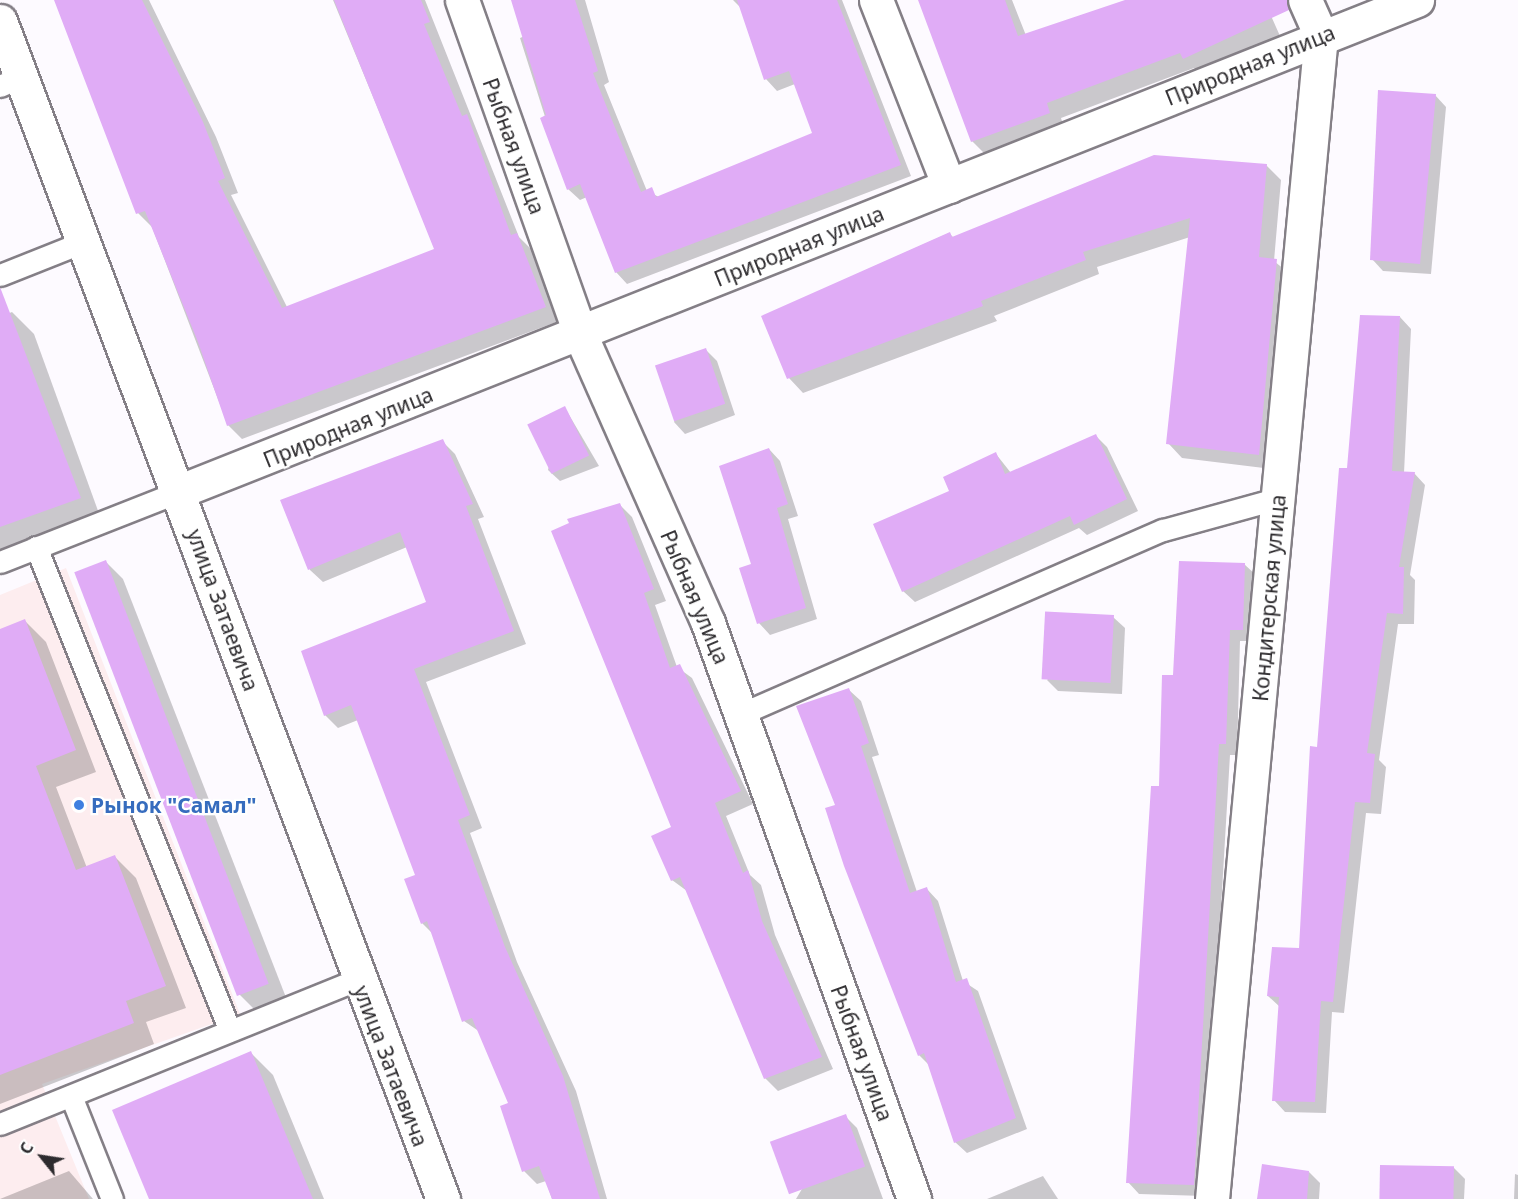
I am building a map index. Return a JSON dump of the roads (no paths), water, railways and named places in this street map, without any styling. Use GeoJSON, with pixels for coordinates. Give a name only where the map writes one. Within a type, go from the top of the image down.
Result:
{"type":"FeatureCollection","features":[{"type":"Feature","properties":{"kind":"street","name":"Рыбная улица"},"geometry":{"type":"LineString","coordinates":[[462,0],[580,334],[708,622],[914,1199]]}},
{"type":"Feature","properties":{"kind":"street"},"geometry":{"type":"LineString","coordinates":[[876,0],[949,186]]}},
{"type":"Feature","properties":{"kind":"street","name":"Кондитерская улица"},"geometry":{"type":"LineString","coordinates":[[1212,1199],[1321,36],[1305,0]]}},
{"type":"Feature","properties":{"kind":"street","name":"Природная улица"},"geometry":{"type":"LineString","coordinates":[[180,491],[580,334],[1321,36],[1417,0]]}},
{"type":"Feature","properties":{"kind":"street","name":"улица Затаевича"},"geometry":{"type":"LineString","coordinates":[[0,21],[10,82],[83,242],[180,491],[357,980],[443,1199]]}},
{"type":"Feature","properties":{"kind":"lane"},"geometry":{"type":"LineString","coordinates":[[0,275],[83,242]]}},
{"type":"Feature","properties":{"kind":"lane"},"geometry":{"type":"LineString","coordinates":[[0,562],[180,491]]}},
{"type":"Feature","properties":{"kind":"lane"},"geometry":{"type":"LineString","coordinates":[[741,714],[1163,530],[1279,498]]}},
{"type":"Feature","properties":{"kind":"lane"},"geometry":{"type":"LineString","coordinates":[[36,547],[230,1031]]}},
{"type":"Feature","properties":{"kind":"lane"},"geometry":{"type":"LineString","coordinates":[[0,1125],[357,980]]}},
{"type":"Feature","properties":{"kind":"lane"},"geometry":{"type":"LineString","coordinates":[[71,1096],[112,1199]]}},
{"type":"Feature","properties":{"kind":"place","name":"Рынок \"Самал\""},"geometry":{"type":"Point","coordinates":[79,805]}}]}
